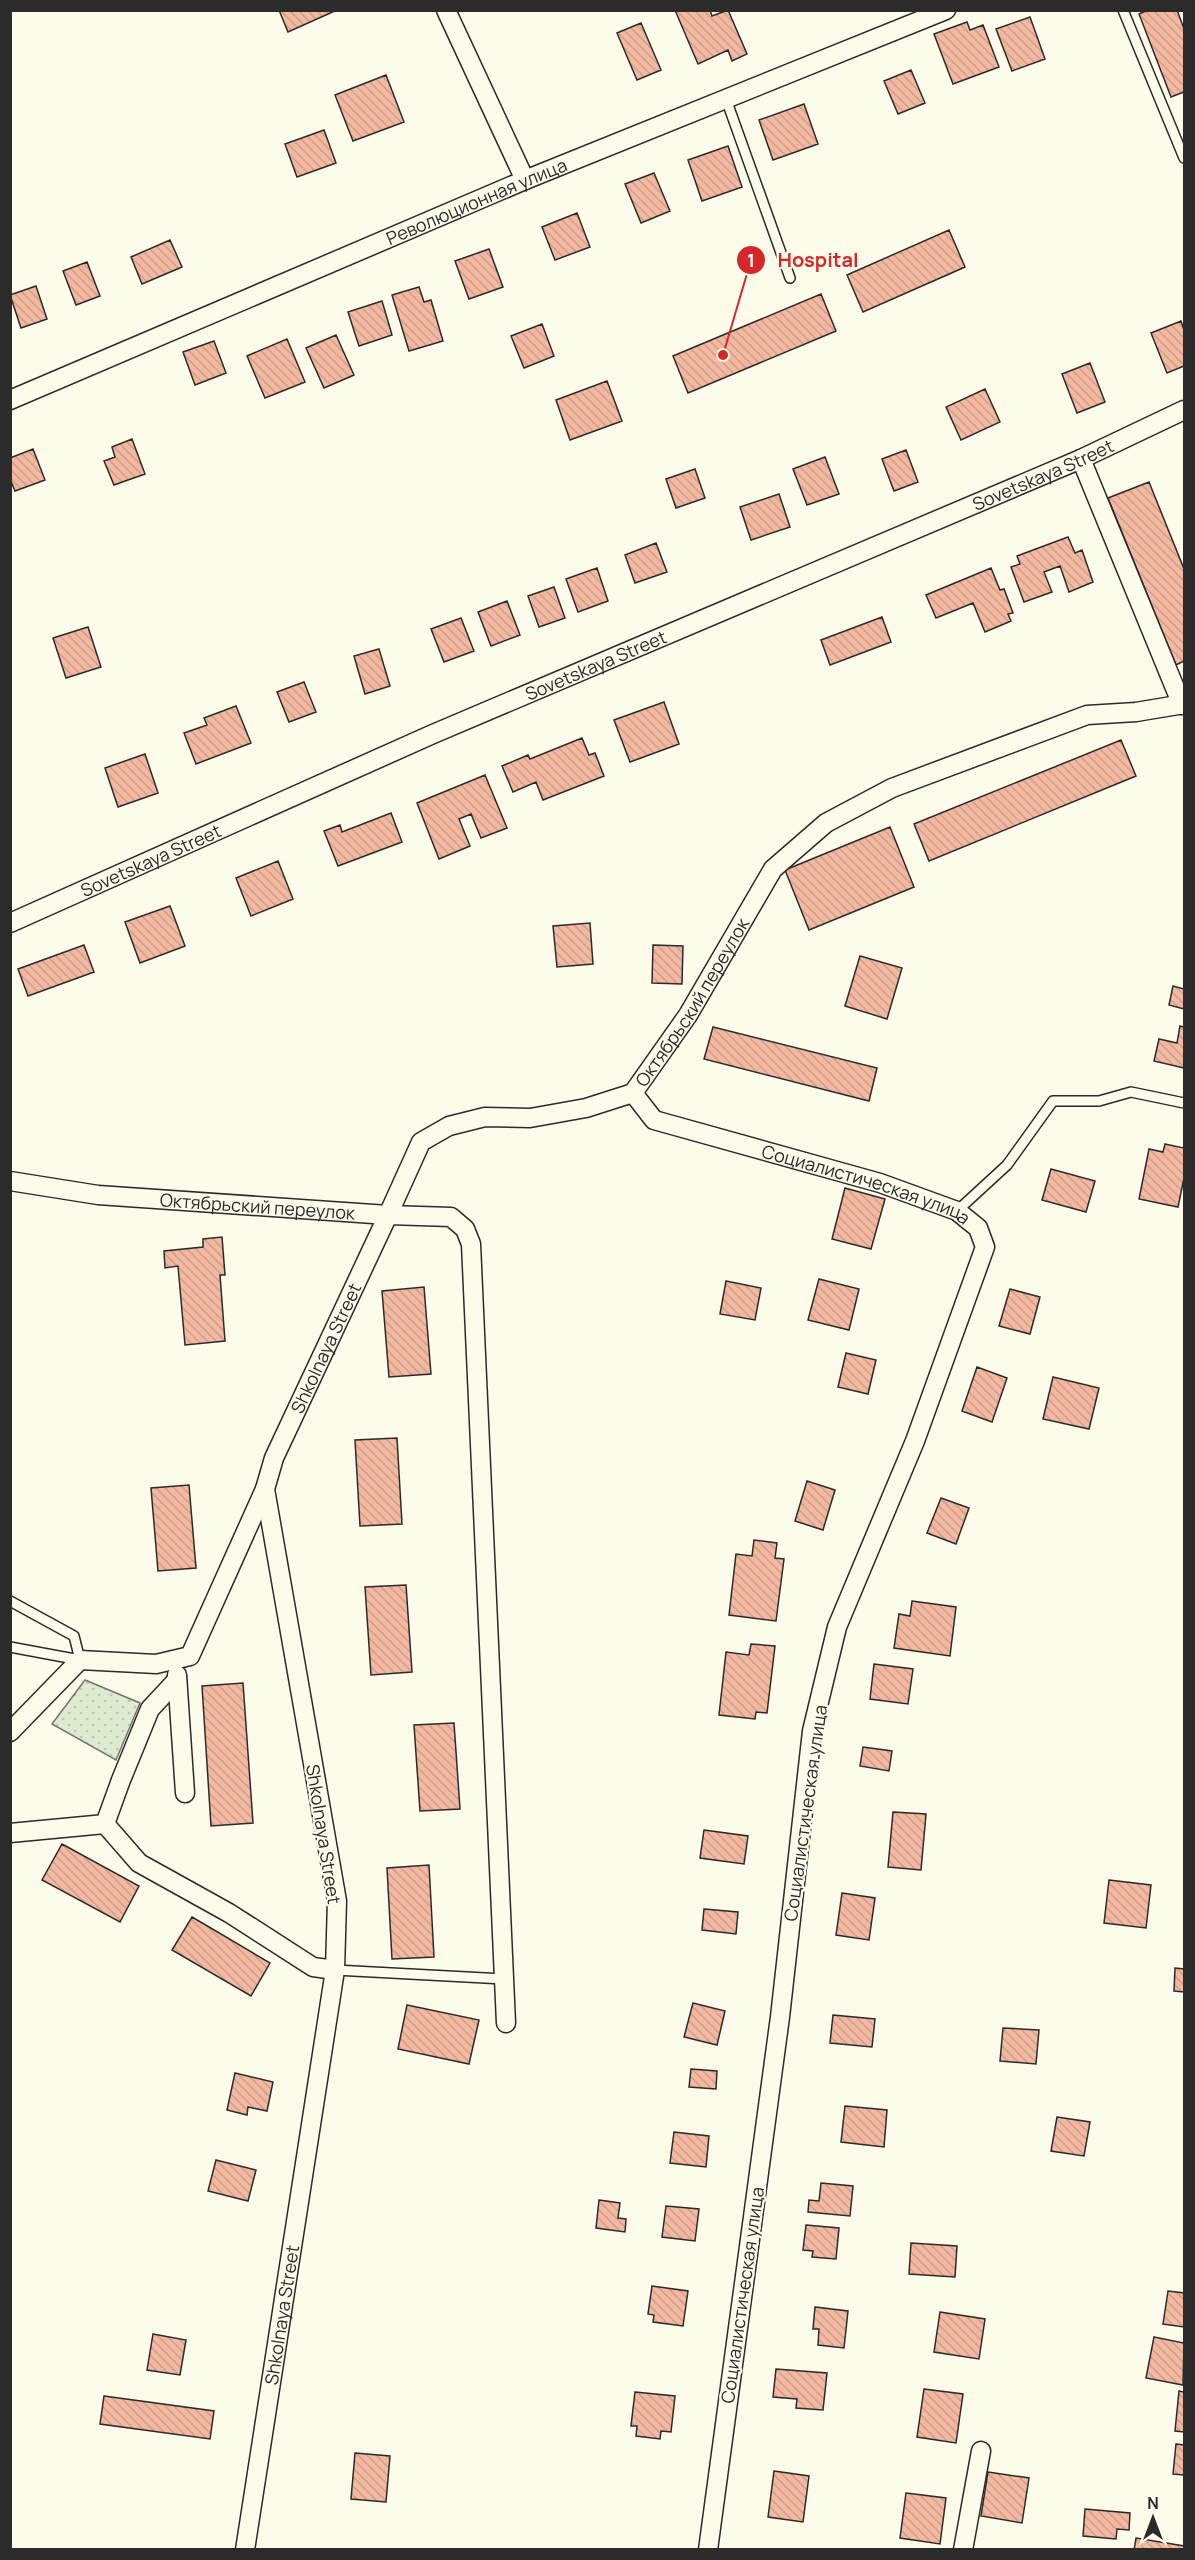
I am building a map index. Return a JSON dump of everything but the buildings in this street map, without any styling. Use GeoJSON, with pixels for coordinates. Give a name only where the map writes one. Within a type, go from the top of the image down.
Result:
{"type":"FeatureCollection","features":[{"type":"Feature","properties":{"kind":"street"},"geometry":{"type":"LineString","coordinates":[[446,10],[525,180]]}},
{"type":"Feature","properties":{"kind":"street","name":"Революционная улица"},"geometry":{"type":"LineString","coordinates":[[10,400],[525,180],[946,10]]}},
{"type":"Feature","properties":{"kind":"street","name":"Sovetskaya Street"},"geometry":{"type":"LineString","coordinates":[[10,923],[433,734],[1081,459],[1185,410]]}},
{"type":"Feature","properties":{"kind":"street"},"geometry":{"type":"LineString","coordinates":[[1081,459],[1184,704]]}},
{"type":"Feature","properties":{"kind":"street","name":"Октябрьский переулок"},"geometry":{"type":"LineString","coordinates":[[10,1181],[98,1195],[388,1215],[421,1142],[449,1126],[484,1117],[530,1118],[586,1108],[633,1093],[688,1016],[773,869],[826,824],[892,788],[1087,715],[1136,712],[1184,704]]}},
{"type":"Feature","properties":{"kind":"street","name":"Социалистическая улица"},"geometry":{"type":"LineString","coordinates":[[633,1093],[654,1120],[879,1183],[957,1210],[978,1228],[985,1248],[915,1441],[837,1627],[812,1731],[778,2029],[708,2550]]}},
{"type":"Feature","properties":{"kind":"street"},"geometry":{"type":"LineString","coordinates":[[388,1215],[451,1217],[465,1229],[471,1244],[506,2023]]}},
{"type":"Feature","properties":{"kind":"street","name":"Shkolnaya Street"},"geometry":{"type":"LineString","coordinates":[[245,2550],[335,1970],[337,1901],[265,1489],[274,1458],[388,1215]]}},
{"type":"Feature","properties":{"kind":"street"},"geometry":{"type":"LineString","coordinates":[[10,1732],[80,1660],[156,1664],[190,1656],[265,1489]]}},
{"type":"Feature","properties":{"kind":"street"},"geometry":{"type":"LineString","coordinates":[[179,1658],[177,1680],[185,1793]]}},
{"type":"Feature","properties":{"kind":"street"},"geometry":{"type":"LineString","coordinates":[[105,1824],[150,1709],[177,1680]]}},
{"type":"Feature","properties":{"kind":"street"},"geometry":{"type":"LineString","coordinates":[[105,1824],[139,1863],[229,1913],[313,1967],[335,1970]]}},
{"type":"Feature","properties":{"kind":"street"},"geometry":{"type":"LineString","coordinates":[[10,1833],[105,1824]]}},
{"type":"Feature","properties":{"kind":"street"},"geometry":{"type":"LineString","coordinates":[[963,2550],[981,2451]]}},
{"type":"Feature","properties":{"kind":"lane"},"geometry":{"type":"LineString","coordinates":[[1123,10],[1185,158]]}},
{"type":"Feature","properties":{"kind":"lane"},"geometry":{"type":"LineString","coordinates":[[726,99],[790,278]]}},
{"type":"Feature","properties":{"kind":"lane"},"geometry":{"type":"LineString","coordinates":[[957,1210],[1007,1165],[1053,1101],[1099,1101],[1131,1092],[1185,1103]]}},
{"type":"Feature","properties":{"kind":"lane"},"geometry":{"type":"LineString","coordinates":[[10,1601],[74,1636],[80,1660],[10,1647]]}},
{"type":"Feature","properties":{"kind":"lane"},"geometry":{"type":"LineString","coordinates":[[335,1970],[504,1979]]}},
{"type":"Feature","properties":{"kind":"green space"},"geometry":{"type":"Polygon","coordinates":[[[85,1680],[140,1703],[116,1760],[52,1724],[85,1680]]]}},
{"type":"Feature","properties":{"kind":"place","name":"Hospital"},"geometry":{"type":"Point","coordinates":[723,355]}}]}
